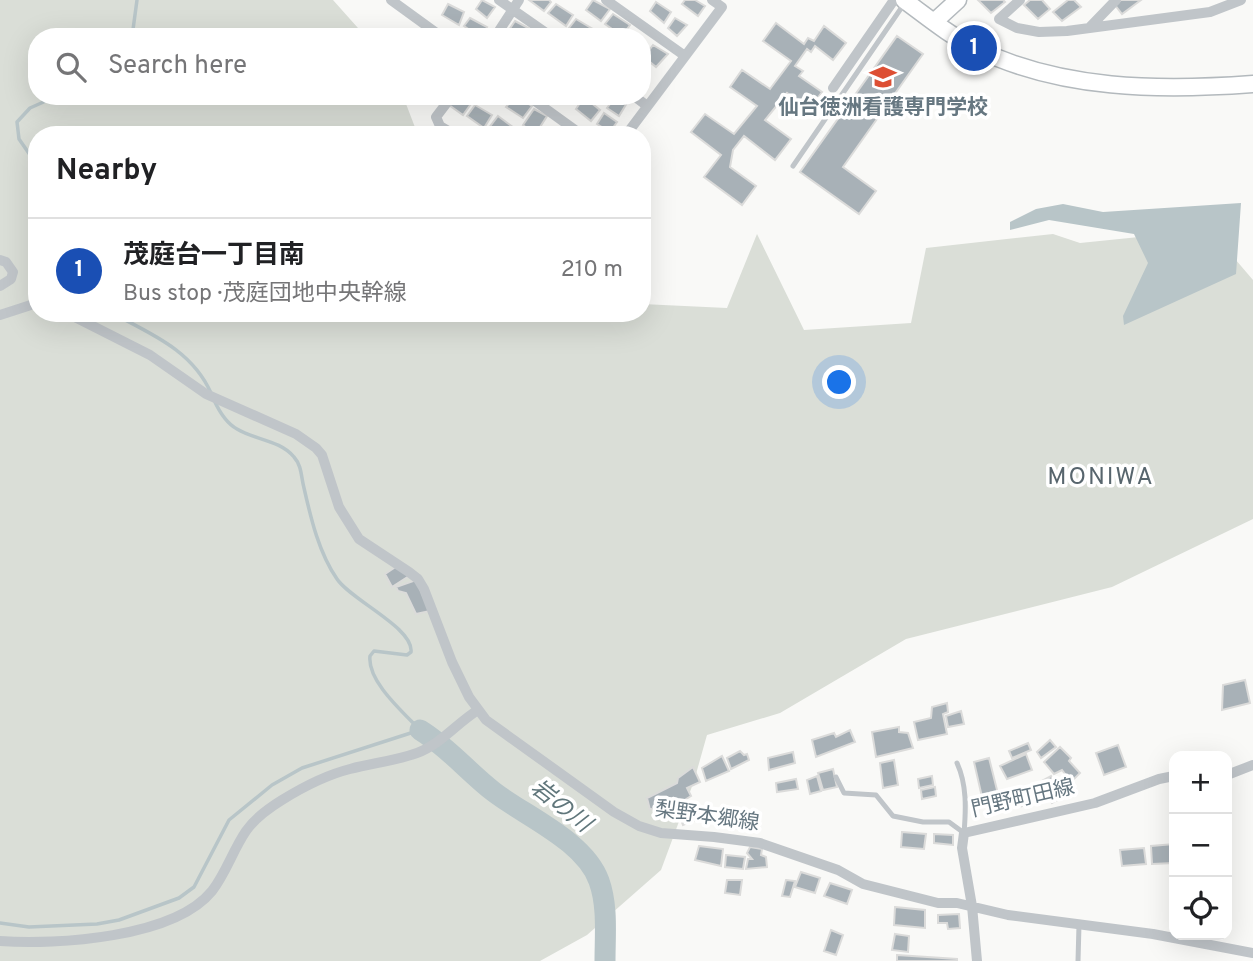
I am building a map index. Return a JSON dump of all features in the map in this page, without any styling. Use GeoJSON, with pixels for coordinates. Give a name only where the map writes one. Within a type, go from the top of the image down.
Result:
{"type":"FeatureCollection","features":[{"type":"Feature","properties":{"kind":"street"},"geometry":{"type":"LineString","coordinates":[[391,0],[430,28]]}},
{"type":"Feature","properties":{"kind":"street"},"geometry":{"type":"LineString","coordinates":[[499,0],[516,5],[542,28]]}},
{"type":"Feature","properties":{"kind":"street"},"geometry":{"type":"LineString","coordinates":[[606,0],[645,28]]}},
{"type":"Feature","properties":{"kind":"street"},"geometry":{"type":"LineString","coordinates":[[651,99],[722,7],[712,0]]}},
{"type":"Feature","properties":{"kind":"street"},"geometry":{"type":"LineString","coordinates":[[833,88],[901,0],[974,48],[1038,72],[1071,80],[1158,86],[1253,84]]}},
{"type":"Feature","properties":{"kind":"street"},"geometry":{"type":"LineString","coordinates":[[934,22],[957,0]]}},
{"type":"Feature","properties":{"kind":"street"},"geometry":{"type":"LineString","coordinates":[[1020,0],[999,19],[1017,28],[1039,32],[1210,12],[1241,0]]}},
{"type":"Feature","properties":{"kind":"street"},"geometry":{"type":"LineString","coordinates":[[1089,28],[1116,0]]}},
{"type":"Feature","properties":{"kind":"street"},"geometry":{"type":"LineString","coordinates":[[501,28],[516,5]]}},
{"type":"Feature","properties":{"kind":"street"},"geometry":{"type":"LineString","coordinates":[[651,32],[684,56]]}},
{"type":"Feature","properties":{"kind":"street"},"geometry":{"type":"LineString","coordinates":[[442,126],[436,117],[445,105]]}},
{"type":"Feature","properties":{"kind":"street"},"geometry":{"type":"LineString","coordinates":[[540,105],[570,126]]}},
{"type":"Feature","properties":{"kind":"street"},"geometry":{"type":"LineString","coordinates":[[632,126],[646,105]]}},
{"type":"Feature","properties":{"kind":"street"},"geometry":{"type":"LineString","coordinates":[[0,260],[6,262],[13,272],[11,279],[0,286]]}},
{"type":"Feature","properties":{"kind":"street"},"geometry":{"type":"LineString","coordinates":[[0,315],[28,306]]}},
{"type":"Feature","properties":{"kind":"street","name":"梨野本郷線"},"geometry":{"type":"LineString","coordinates":[[85,322],[150,355],[197,388],[296,433],[316,448],[322,455],[339,507],[359,540],[418,579],[452,662],[478,710],[492,726],[614,812],[639,826],[660,833],[714,836],[760,843],[838,870],[863,884],[939,903],[1164,936],[1253,953]]}},
{"type":"Feature","properties":{"kind":"street"},"geometry":{"type":"LineString","coordinates":[[0,941],[25,943],[95,937],[150,928],[185,914],[213,890],[247,828],[279,802],[330,775],[401,758],[430,747],[478,710]]}},
{"type":"Feature","properties":{"kind":"street"},"geometry":{"type":"LineString","coordinates":[[1232,773],[1253,765]]}},
{"type":"Feature","properties":{"kind":"street","name":"門野町田線"},"geometry":{"type":"LineString","coordinates":[[977,961],[972,906],[962,848],[964,833],[1095,803],[1169,777]]}},
{"type":"Feature","properties":{"kind":"lane"},"geometry":{"type":"LineString","coordinates":[[793,166],[901,0]]}},
{"type":"Feature","properties":{"kind":"lane"},"geometry":{"type":"LineString","coordinates":[[957,763],[962,774],[965,795],[964,833]]}},
{"type":"Feature","properties":{"kind":"lane"},"geometry":{"type":"LineString","coordinates":[[836,777],[844,793],[876,795],[893,816],[923,822],[949,822],[964,833]]}},
{"type":"Feature","properties":{"kind":"lane"},"geometry":{"type":"LineString","coordinates":[[1078,961],[1079,925]]}},
{"type":"Feature","properties":{"kind":"shaded area"},"geometry":{"type":"Polygon","coordinates":[[[0,0],[333,0],[358,28],[28,28],[28,105],[406,105],[414,126],[28,126],[28,322],[651,322],[651,304],[727,308],[757,234],[804,330],[911,323],[926,248],[1053,234],[1080,243],[1139,237],[1200,218],[1253,280],[1253,519],[1112,587],[906,639],[780,713],[707,735],[694,781],[661,870],[587,935],[540,961],[0,961],[0,0]]]}},
{"type":"Feature","properties":{"kind":"shaded area"},"geometry":{"type":"Polygon","coordinates":[[[1241,203],[1236,274],[1124,325],[1123,316],[1148,263],[1134,234],[1049,220],[1010,230],[1010,222],[1036,209],[1063,204],[1103,212],[1241,203]]]}},
{"type":"Feature","properties":{"kind":"building"},"geometry":{"type":"Polygon","coordinates":[[[482,0],[495,7],[487,18],[476,9],[482,0]]]}},
{"type":"Feature","properties":{"kind":"building"},"geometry":{"type":"Polygon","coordinates":[[[529,0],[549,0],[551,2],[544,11],[529,0]]]}},
{"type":"Feature","properties":{"kind":"building"},"geometry":{"type":"Polygon","coordinates":[[[593,0],[610,9],[601,21],[586,10],[593,0]]]}},
{"type":"Feature","properties":{"kind":"building"},"geometry":{"type":"Polygon","coordinates":[[[685,0],[695,0],[705,6],[698,16],[682,4],[685,0]]]}},
{"type":"Feature","properties":{"kind":"building"},"geometry":{"type":"Polygon","coordinates":[[[978,0],[1003,0],[1005,2],[991,13],[978,0]]]}},
{"type":"Feature","properties":{"kind":"building"},"geometry":{"type":"Polygon","coordinates":[[[1030,0],[1042,0],[1050,9],[1038,19],[1024,5],[1030,0]]]}},
{"type":"Feature","properties":{"kind":"building"},"geometry":{"type":"Polygon","coordinates":[[[1068,0],[1074,0],[1081,7],[1062,21],[1053,12],[1068,0]]]}},
{"type":"Feature","properties":{"kind":"building"},"geometry":{"type":"Polygon","coordinates":[[[1121,0],[1141,0],[1122,14],[1115,5],[1121,0]]]}},
{"type":"Feature","properties":{"kind":"building"},"geometry":{"type":"Polygon","coordinates":[[[656,2],[671,12],[664,23],[650,11],[656,2]]]}},
{"type":"Feature","properties":{"kind":"building"},"geometry":{"type":"Polygon","coordinates":[[[448,4],[464,12],[459,25],[442,15],[448,4]]]}},
{"type":"Feature","properties":{"kind":"building"},"geometry":{"type":"Polygon","coordinates":[[[556,4],[573,15],[566,26],[548,13],[556,4]]]}},
{"type":"Feature","properties":{"kind":"building"},"geometry":{"type":"Polygon","coordinates":[[[613,14],[630,25],[628,28],[611,28],[605,24],[613,14]]]}},
{"type":"Feature","properties":{"kind":"building"},"geometry":{"type":"Polygon","coordinates":[[[470,18],[487,27],[467,28],[464,26],[470,18]]]}},
{"type":"Feature","properties":{"kind":"building"},"geometry":{"type":"Polygon","coordinates":[[[675,18],[687,25],[677,36],[668,28],[675,18]]]}},
{"type":"Feature","properties":{"kind":"building"},"geometry":{"type":"Polygon","coordinates":[[[576,19],[591,28],[569,28],[576,19]]]}},
{"type":"Feature","properties":{"kind":"building"},"geometry":{"type":"Polygon","coordinates":[[[515,21],[528,28],[510,28],[515,21]]]}},
{"type":"Feature","properties":{"kind":"building"},"geometry":{"type":"Polygon","coordinates":[[[776,23],[804,44],[808,38],[814,41],[824,26],[846,43],[833,60],[815,46],[811,52],[807,49],[795,66],[803,71],[799,76],[822,92],[809,110],[787,93],[765,120],[791,139],[775,160],[744,136],[733,150],[730,167],[756,186],[742,205],[704,177],[721,155],[691,132],[705,114],[734,134],[757,106],[730,87],[742,70],[770,89],[791,61],[763,41],[776,23]]]}},
{"type":"Feature","properties":{"kind":"building"},"geometry":{"type":"Polygon","coordinates":[[[897,36],[923,54],[843,167],[876,191],[859,214],[800,172],[897,36]]]}},
{"type":"Feature","properties":{"kind":"building"},"geometry":{"type":"Polygon","coordinates":[[[653,45],[668,54],[656,67],[651,63],[653,45]]]}},
{"type":"Feature","properties":{"kind":"building"},"geometry":{"type":"Polygon","coordinates":[[[449,105],[470,105],[463,115],[449,105]]]}},
{"type":"Feature","properties":{"kind":"building"},"geometry":{"type":"Polygon","coordinates":[[[475,105],[492,115],[485,126],[467,116],[475,105]]]}},
{"type":"Feature","properties":{"kind":"building"},"geometry":{"type":"Polygon","coordinates":[[[508,105],[532,106],[523,118],[506,107],[508,105]]]}},
{"type":"Feature","properties":{"kind":"building"},"geometry":{"type":"Polygon","coordinates":[[[579,105],[594,105],[600,110],[591,121],[576,109],[579,105]]]}},
{"type":"Feature","properties":{"kind":"building"},"geometry":{"type":"Polygon","coordinates":[[[609,105],[626,105],[619,116],[607,108],[609,105]]]}},
{"type":"Feature","properties":{"kind":"building"},"geometry":{"type":"Polygon","coordinates":[[[534,109],[547,116],[541,126],[523,125],[534,109]]]}},
{"type":"Feature","properties":{"kind":"building"},"geometry":{"type":"Polygon","coordinates":[[[604,113],[617,122],[614,126],[597,124],[604,113]]]}},
{"type":"Feature","properties":{"kind":"building"},"geometry":{"type":"Polygon","coordinates":[[[498,116],[511,126],[490,126],[498,116]]]}},
{"type":"Feature","properties":{"kind":"building"},"geometry":{"type":"Polygon","coordinates":[[[397,566],[409,576],[392,587],[385,574],[397,566]]]}},
{"type":"Feature","properties":{"kind":"building"},"geometry":{"type":"Polygon","coordinates":[[[416,580],[430,611],[416,614],[406,593],[398,591],[396,587],[416,580]]]}},
{"type":"Feature","properties":{"kind":"building"},"geometry":{"type":"Polygon","coordinates":[[[1245,680],[1250,703],[1222,710],[1223,685],[1245,680]]]}},
{"type":"Feature","properties":{"kind":"building"},"geometry":{"type":"Polygon","coordinates":[[[947,703],[948,712],[943,714],[947,734],[918,740],[914,722],[931,718],[932,707],[947,703]]]}},
{"type":"Feature","properties":{"kind":"building"},"geometry":{"type":"Polygon","coordinates":[[[961,711],[964,724],[948,727],[946,716],[961,711]]]}},
{"type":"Feature","properties":{"kind":"building"},"geometry":{"type":"Polygon","coordinates":[[[899,727],[899,732],[908,733],[913,748],[876,757],[872,732],[899,727]]]}},
{"type":"Feature","properties":{"kind":"building"},"geometry":{"type":"Polygon","coordinates":[[[850,730],[855,742],[816,757],[812,740],[834,733],[836,737],[850,730]]]}},
{"type":"Feature","properties":{"kind":"building"},"geometry":{"type":"Polygon","coordinates":[[[1050,740],[1056,747],[1041,758],[1037,752],[1050,740]]]}},
{"type":"Feature","properties":{"kind":"building"},"geometry":{"type":"Polygon","coordinates":[[[1028,743],[1031,750],[1012,758],[1009,751],[1028,743]]]}},
{"type":"Feature","properties":{"kind":"building"},"geometry":{"type":"Polygon","coordinates":[[[1118,745],[1126,767],[1104,775],[1096,753],[1118,745]]]}},
{"type":"Feature","properties":{"kind":"building"},"geometry":{"type":"Polygon","coordinates":[[[1060,747],[1080,773],[1071,782],[1062,770],[1054,774],[1044,762],[1060,747]]]}},
{"type":"Feature","properties":{"kind":"building"},"geometry":{"type":"Polygon","coordinates":[[[740,751],[744,755],[747,754],[749,760],[731,769],[727,758],[740,751]]]}},
{"type":"Feature","properties":{"kind":"building"},"geometry":{"type":"Polygon","coordinates":[[[793,752],[795,763],[769,770],[768,758],[793,752]]]}},
{"type":"Feature","properties":{"kind":"building"},"geometry":{"type":"Polygon","coordinates":[[[1026,754],[1032,770],[1007,779],[1000,766],[1026,754]]]}},
{"type":"Feature","properties":{"kind":"building"},"geometry":{"type":"Polygon","coordinates":[[[722,756],[729,771],[706,781],[702,768],[722,756]]]}},
{"type":"Feature","properties":{"kind":"building"},"geometry":{"type":"Polygon","coordinates":[[[989,758],[998,794],[982,797],[974,762],[989,758]]]}},
{"type":"Feature","properties":{"kind":"building"},"geometry":{"type":"Polygon","coordinates":[[[894,760],[898,785],[883,788],[880,763],[894,760]]]}},
{"type":"Feature","properties":{"kind":"building"},"geometry":{"type":"Polygon","coordinates":[[[693,767],[700,782],[687,788],[691,796],[664,813],[660,804],[650,810],[647,798],[677,783],[678,778],[693,767]]]}},
{"type":"Feature","properties":{"kind":"building"},"geometry":{"type":"Polygon","coordinates":[[[833,769],[837,787],[823,790],[818,773],[833,769]]]}},
{"type":"Feature","properties":{"kind":"building"},"geometry":{"type":"Polygon","coordinates":[[[817,776],[821,791],[810,794],[807,780],[817,776]]]}},
{"type":"Feature","properties":{"kind":"building"},"geometry":{"type":"Polygon","coordinates":[[[932,776],[933,785],[919,788],[918,779],[932,776]]]}},
{"type":"Feature","properties":{"kind":"building"},"geometry":{"type":"Polygon","coordinates":[[[1051,776],[1063,797],[1052,803],[1040,782],[1051,776]]]}},
{"type":"Feature","properties":{"kind":"building"},"geometry":{"type":"Polygon","coordinates":[[[796,779],[798,789],[777,792],[776,783],[796,779]]]}},
{"type":"Feature","properties":{"kind":"building"},"geometry":{"type":"Polygon","coordinates":[[[935,787],[936,796],[922,799],[921,790],[935,787]]]}},
{"type":"Feature","properties":{"kind":"building"},"geometry":{"type":"Polygon","coordinates":[[[1027,788],[1032,801],[1022,806],[1017,792],[1027,788]]]}},
{"type":"Feature","properties":{"kind":"building"},"geometry":{"type":"Polygon","coordinates":[[[699,806],[705,816],[683,825],[679,815],[699,806]]]}},
{"type":"Feature","properties":{"kind":"building"},"geometry":{"type":"Polygon","coordinates":[[[902,832],[926,834],[924,849],[901,847],[902,832]]]}},
{"type":"Feature","properties":{"kind":"building"},"geometry":{"type":"Polygon","coordinates":[[[934,834],[953,835],[953,845],[934,843],[934,834]]]}},
{"type":"Feature","properties":{"kind":"building"},"geometry":{"type":"Polygon","coordinates":[[[1169,844],[1169,863],[1152,864],[1151,846],[1169,844]]]}},
{"type":"Feature","properties":{"kind":"building"},"geometry":{"type":"Polygon","coordinates":[[[699,846],[723,849],[721,866],[695,860],[699,846]]]}},
{"type":"Feature","properties":{"kind":"building"},"geometry":{"type":"Polygon","coordinates":[[[750,847],[762,849],[761,855],[766,857],[767,867],[746,869],[748,859],[752,859],[747,853],[750,847]]]}},
{"type":"Feature","properties":{"kind":"building"},"geometry":{"type":"Polygon","coordinates":[[[1144,848],[1146,864],[1122,866],[1120,850],[1144,848]]]}},
{"type":"Feature","properties":{"kind":"building"},"geometry":{"type":"Polygon","coordinates":[[[726,855],[745,857],[743,869],[725,867],[726,855]]]}},
{"type":"Feature","properties":{"kind":"building"},"geometry":{"type":"Polygon","coordinates":[[[801,872],[820,878],[815,893],[795,887],[801,872]]]}},
{"type":"Feature","properties":{"kind":"building"},"geometry":{"type":"Polygon","coordinates":[[[727,880],[742,880],[740,895],[725,893],[727,880]]]}},
{"type":"Feature","properties":{"kind":"building"},"geometry":{"type":"Polygon","coordinates":[[[786,880],[795,881],[790,897],[782,896],[786,880]]]}},
{"type":"Feature","properties":{"kind":"building"},"geometry":{"type":"Polygon","coordinates":[[[830,883],[852,890],[847,904],[824,896],[830,883]]]}},
{"type":"Feature","properties":{"kind":"building"},"geometry":{"type":"Polygon","coordinates":[[[895,907],[925,910],[925,928],[894,925],[895,907]]]}},
{"type":"Feature","properties":{"kind":"building"},"geometry":{"type":"Polygon","coordinates":[[[959,914],[960,928],[948,929],[947,923],[938,923],[938,915],[959,914]]]}},
{"type":"Feature","properties":{"kind":"building"},"geometry":{"type":"Polygon","coordinates":[[[831,930],[843,935],[836,955],[824,951],[831,930]]]}},
{"type":"Feature","properties":{"kind":"building"},"geometry":{"type":"Polygon","coordinates":[[[895,934],[909,936],[908,952],[892,950],[895,934]]]}},
{"type":"Feature","properties":{"kind":"building"},"geometry":{"type":"Polygon","coordinates":[[[897,955],[957,959],[957,961],[897,961],[897,955]]]}},
{"type":"Feature","properties":{"kind":"waterway"},"geometry":{"type":"LineString","coordinates":[[133,28],[137,0]]}},
{"type":"Feature","properties":{"kind":"waterway"},"geometry":{"type":"LineString","coordinates":[[28,152],[19,139],[17,122],[30,108],[37,105]]}},
{"type":"Feature","properties":{"kind":"waterway"},"geometry":{"type":"LineString","coordinates":[[129,322],[182,354],[203,378],[211,393]]}},
{"type":"Feature","properties":{"kind":"waterway"},"geometry":{"type":"LineString","coordinates":[[0,923],[29,927],[97,924],[119,920],[179,898],[194,887],[229,820],[272,785],[302,768],[420,730],[380,686],[371,666],[370,656],[374,651],[407,655],[411,652],[409,643],[393,624],[337,579],[316,535],[297,460],[282,447],[244,433],[233,426],[223,416],[214,400]]}},
{"type":"Feature","properties":{"kind":"waterway","name":"岩の川"},"geometry":{"type":"LineString","coordinates":[[420,730],[440,744],[494,792],[568,842],[592,867],[604,900],[605,961]]}},
{"type":"Feature","properties":{"kind":"place","name":"茂庭台一丁目南"},"geometry":{"type":"Point","coordinates":[974,48]}},
{"type":"Feature","properties":{"kind":"place","name":"仙台徳洲看護専門学校"},"geometry":{"type":"Point","coordinates":[883,77]}},
{"type":"Feature","properties":{"kind":"district","name":"MONIWA"},"geometry":{"type":"Point","coordinates":[1101,478]}}]}
